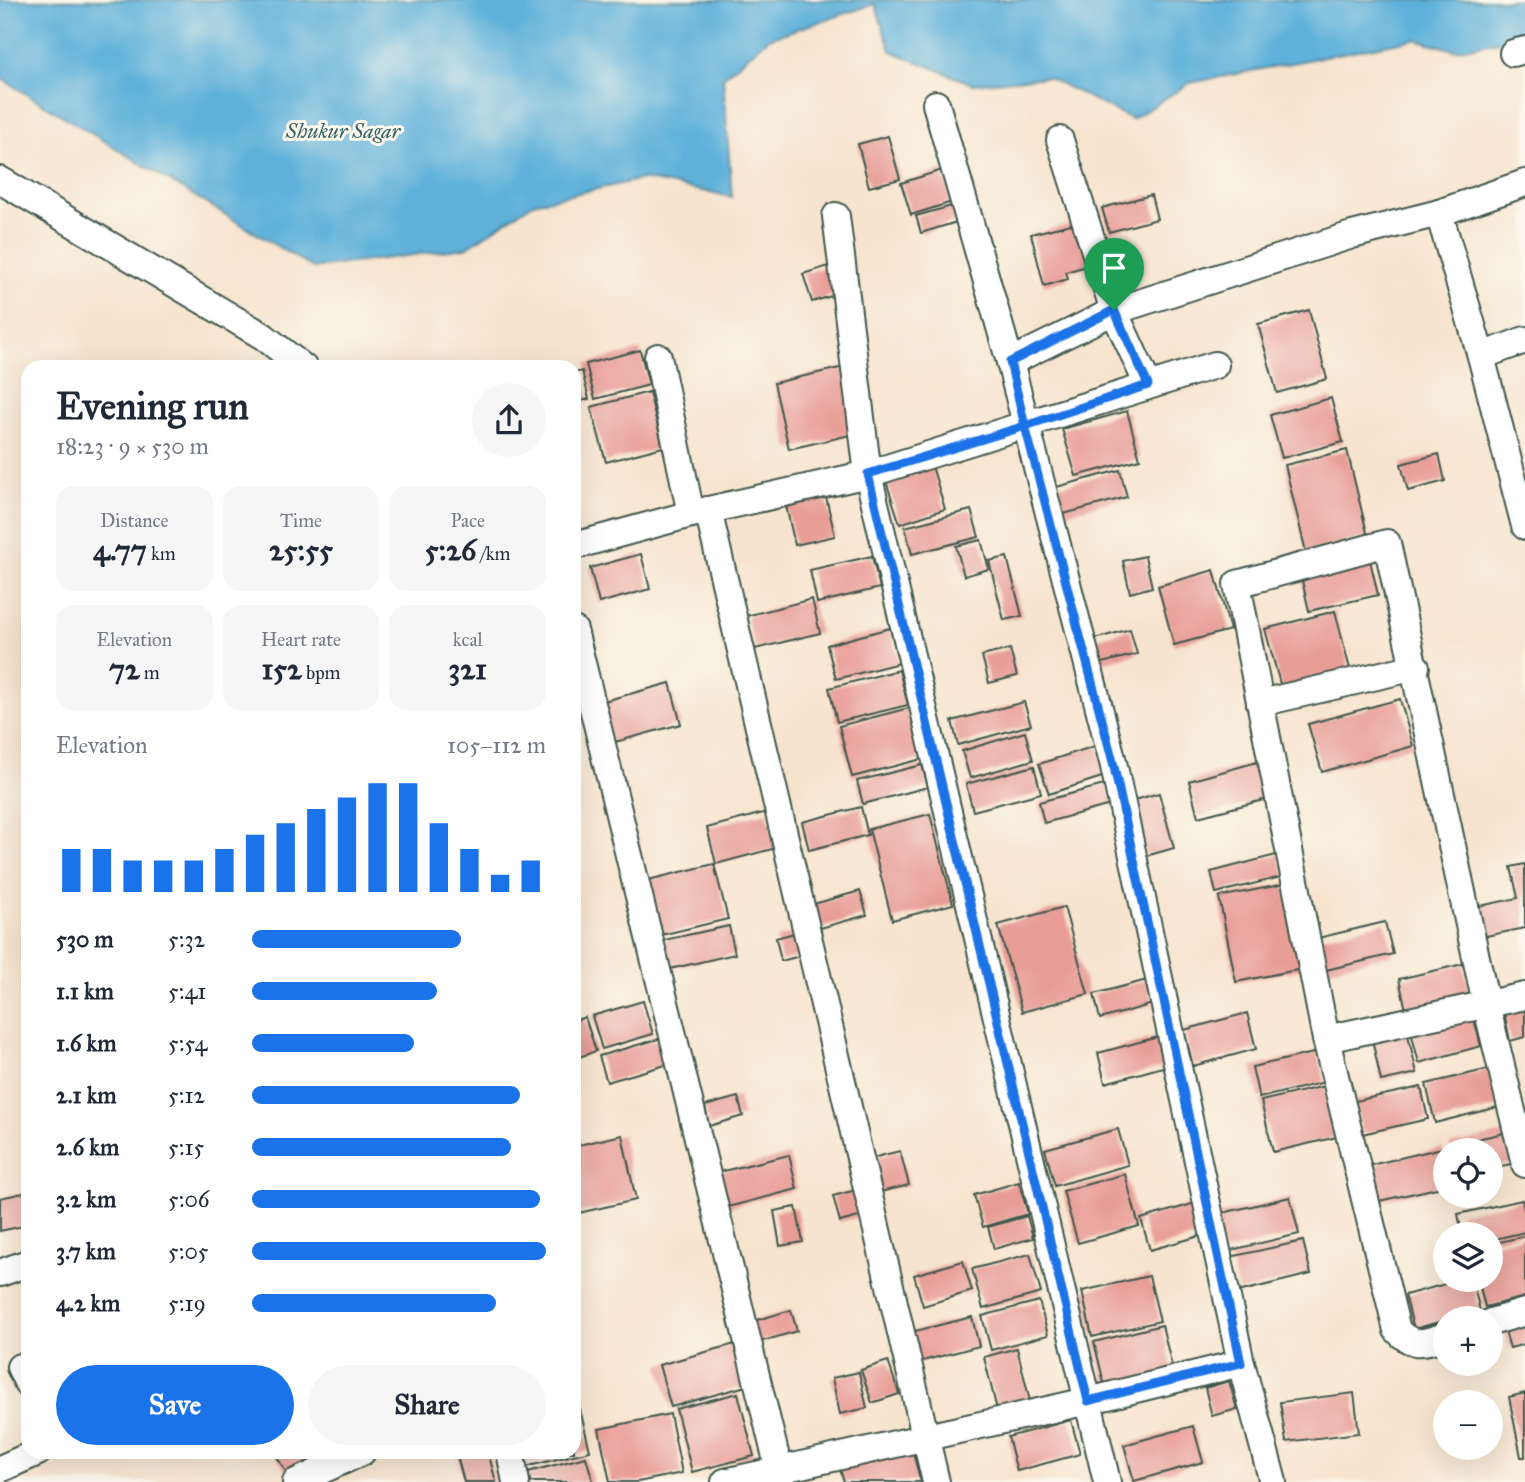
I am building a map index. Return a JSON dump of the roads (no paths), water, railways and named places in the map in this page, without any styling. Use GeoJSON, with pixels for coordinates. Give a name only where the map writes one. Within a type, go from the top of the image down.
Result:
{"type":"FeatureCollection","features":[{"type":"Feature","properties":{"kind":"street"},"geometry":{"type":"LineString","coordinates":[[936,104],[1010,362],[1113,762],[1241,1363],[1273,1482]]}},
{"type":"Feature","properties":{"kind":"street"},"geometry":{"type":"LineString","coordinates":[[1060,141],[1114,310],[1148,385]]}},
{"type":"Feature","properties":{"kind":"street"},"geometry":{"type":"LineString","coordinates":[[0,180],[263,337],[293,360]]}},
{"type":"Feature","properties":{"kind":"street"},"geometry":{"type":"LineString","coordinates":[[1010,362],[1114,310],[1352,235],[1439,214],[1525,183]]}},
{"type":"Feature","properties":{"kind":"street"},"geometry":{"type":"LineString","coordinates":[[1439,214],[1525,526]]}},
{"type":"Feature","properties":{"kind":"street"},"geometry":{"type":"LineString","coordinates":[[836,216],[868,474],[1107,1482]]}},
{"type":"Feature","properties":{"kind":"street"},"geometry":{"type":"LineString","coordinates":[[1480,356],[1525,340]]}},
{"type":"Feature","properties":{"kind":"street"},"geometry":{"type":"LineString","coordinates":[[657,357],[700,512],[936,1482]]}},
{"type":"Feature","properties":{"kind":"street"},"geometry":{"type":"LineString","coordinates":[[581,544],[700,512],[868,474],[1215,365]]}},
{"type":"Feature","properties":{"kind":"street"},"geometry":{"type":"LineString","coordinates":[[1433,1340],[1420,1343],[1406,1341],[1397,1330],[1326,1039],[1237,584],[1387,543],[1416,667],[1486,1004],[1525,1164]]}},
{"type":"Feature","properties":{"kind":"street"},"geometry":{"type":"LineString","coordinates":[[581,659],[781,1477]]}},
{"type":"Feature","properties":{"kind":"street"},"geometry":{"type":"LineString","coordinates":[[1260,704],[1416,667]]}},
{"type":"Feature","properties":{"kind":"street"},"geometry":{"type":"LineString","coordinates":[[1326,1039],[1525,996]]}},
{"type":"Feature","properties":{"kind":"street"},"geometry":{"type":"LineString","coordinates":[[0,1272],[21,1265]]}},
{"type":"Feature","properties":{"kind":"street"},"geometry":{"type":"LineString","coordinates":[[1503,1318],[1525,1312]]}},
{"type":"Feature","properties":{"kind":"street"},"geometry":{"type":"LineString","coordinates":[[725,1482],[781,1477],[926,1436],[1088,1401],[1241,1363]]}},
{"type":"Feature","properties":{"kind":"street"},"geometry":{"type":"LineString","coordinates":[[0,1469],[22,1459]]}},
{"type":"Feature","properties":{"kind":"street"},"geometry":{"type":"LineString","coordinates":[[296,1482],[347,1459]]}},
{"type":"Feature","properties":{"kind":"street"},"geometry":{"type":"LineString","coordinates":[[511,1459],[516,1482]]}},
{"type":"Feature","properties":{"kind":"water","name":"Shukur Sagar"},"geometry":{"type":"Polygon","coordinates":[[[0,0],[1525,0],[1525,32],[1504,40],[1454,50],[1415,39],[1190,83],[1132,119],[1047,77],[972,84],[891,51],[875,4],[769,38],[723,77],[732,197],[643,179],[533,203],[466,248],[313,268],[0,78],[0,0]]]}}]}
